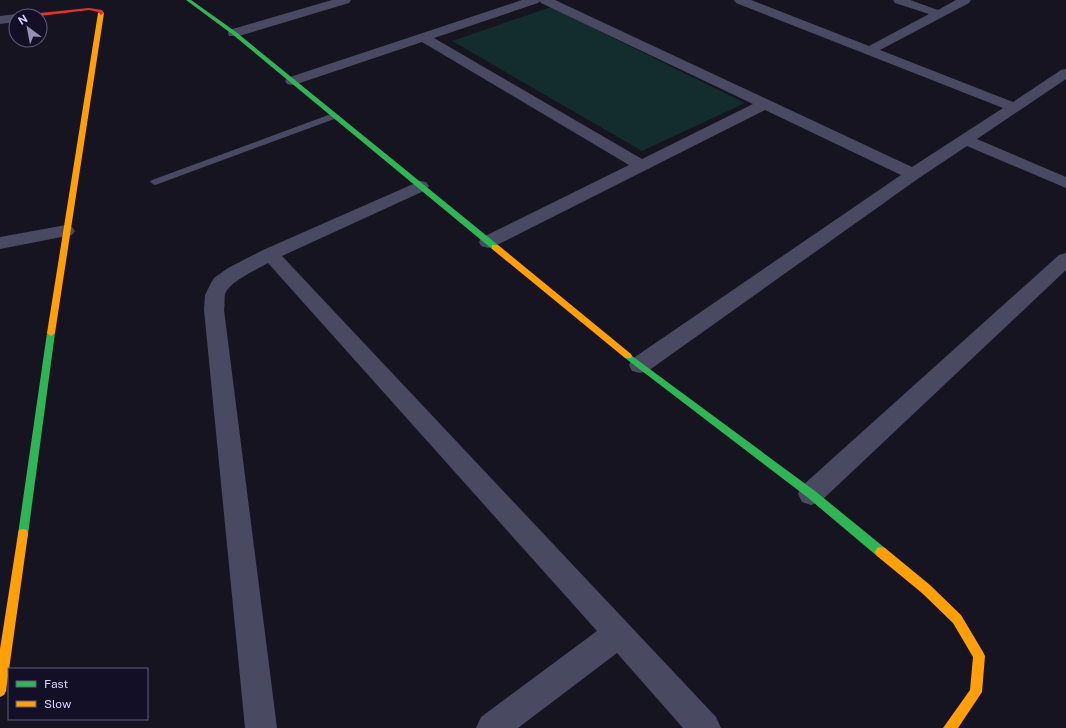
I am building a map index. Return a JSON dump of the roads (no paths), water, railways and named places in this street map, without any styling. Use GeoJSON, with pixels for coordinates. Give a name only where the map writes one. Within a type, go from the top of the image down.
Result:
{"type":"FeatureCollection","features":[{"type":"Feature","properties":{"kind":"street"},"geometry":{"type":"LineString","coordinates":[[188,0],[234,34],[640,365],[811,494],[926,589],[956,619],[979,656],[976,692],[950,728]]}},
{"type":"Feature","properties":{"kind":"street"},"geometry":{"type":"LineString","coordinates":[[234,34],[344,0]]}},
{"type":"Feature","properties":{"kind":"street"},"geometry":{"type":"LineString","coordinates":[[292,81],[534,0]]}},
{"type":"Feature","properties":{"kind":"street"},"geometry":{"type":"LineString","coordinates":[[545,0],[913,174]]}},
{"type":"Feature","properties":{"kind":"street"},"geometry":{"type":"LineString","coordinates":[[740,0],[874,48],[1017,104]]}},
{"type":"Feature","properties":{"kind":"street"},"geometry":{"type":"LineString","coordinates":[[762,0],[874,48]]}},
{"type":"Feature","properties":{"kind":"street"},"geometry":{"type":"LineString","coordinates":[[900,0],[939,14]]}},
{"type":"Feature","properties":{"kind":"street"},"geometry":{"type":"LineString","coordinates":[[874,48],[965,0]]}},
{"type":"Feature","properties":{"kind":"street"},"geometry":{"type":"LineString","coordinates":[[0,691],[66,231],[101,15],[100,11],[89,9],[48,14]]}},
{"type":"Feature","properties":{"kind":"street"},"geometry":{"type":"LineString","coordinates":[[423,37],[640,165]]}},
{"type":"Feature","properties":{"kind":"street"},"geometry":{"type":"LineString","coordinates":[[640,365],[965,138],[1066,72]]}},
{"type":"Feature","properties":{"kind":"street"},"geometry":{"type":"LineString","coordinates":[[488,242],[640,165],[766,104]]}},
{"type":"Feature","properties":{"kind":"street"},"geometry":{"type":"LineString","coordinates":[[965,138],[1066,183]]}},
{"type":"Feature","properties":{"kind":"street"},"geometry":{"type":"LineString","coordinates":[[261,728],[214,310],[215,295],[222,283],[235,273],[270,254],[420,186]]}},
{"type":"Feature","properties":{"kind":"street"},"geometry":{"type":"LineString","coordinates":[[0,243],[66,231]]}},
{"type":"Feature","properties":{"kind":"street"},"geometry":{"type":"LineString","coordinates":[[270,254],[705,728]]}},
{"type":"Feature","properties":{"kind":"street"},"geometry":{"type":"LineString","coordinates":[[811,494],[1066,259]]}},
{"type":"Feature","properties":{"kind":"street"},"geometry":{"type":"LineString","coordinates":[[492,728],[619,633]]}},
{"type":"Feature","properties":{"kind":"lane"},"geometry":{"type":"LineString","coordinates":[[155,182],[334,116]]}}]}
